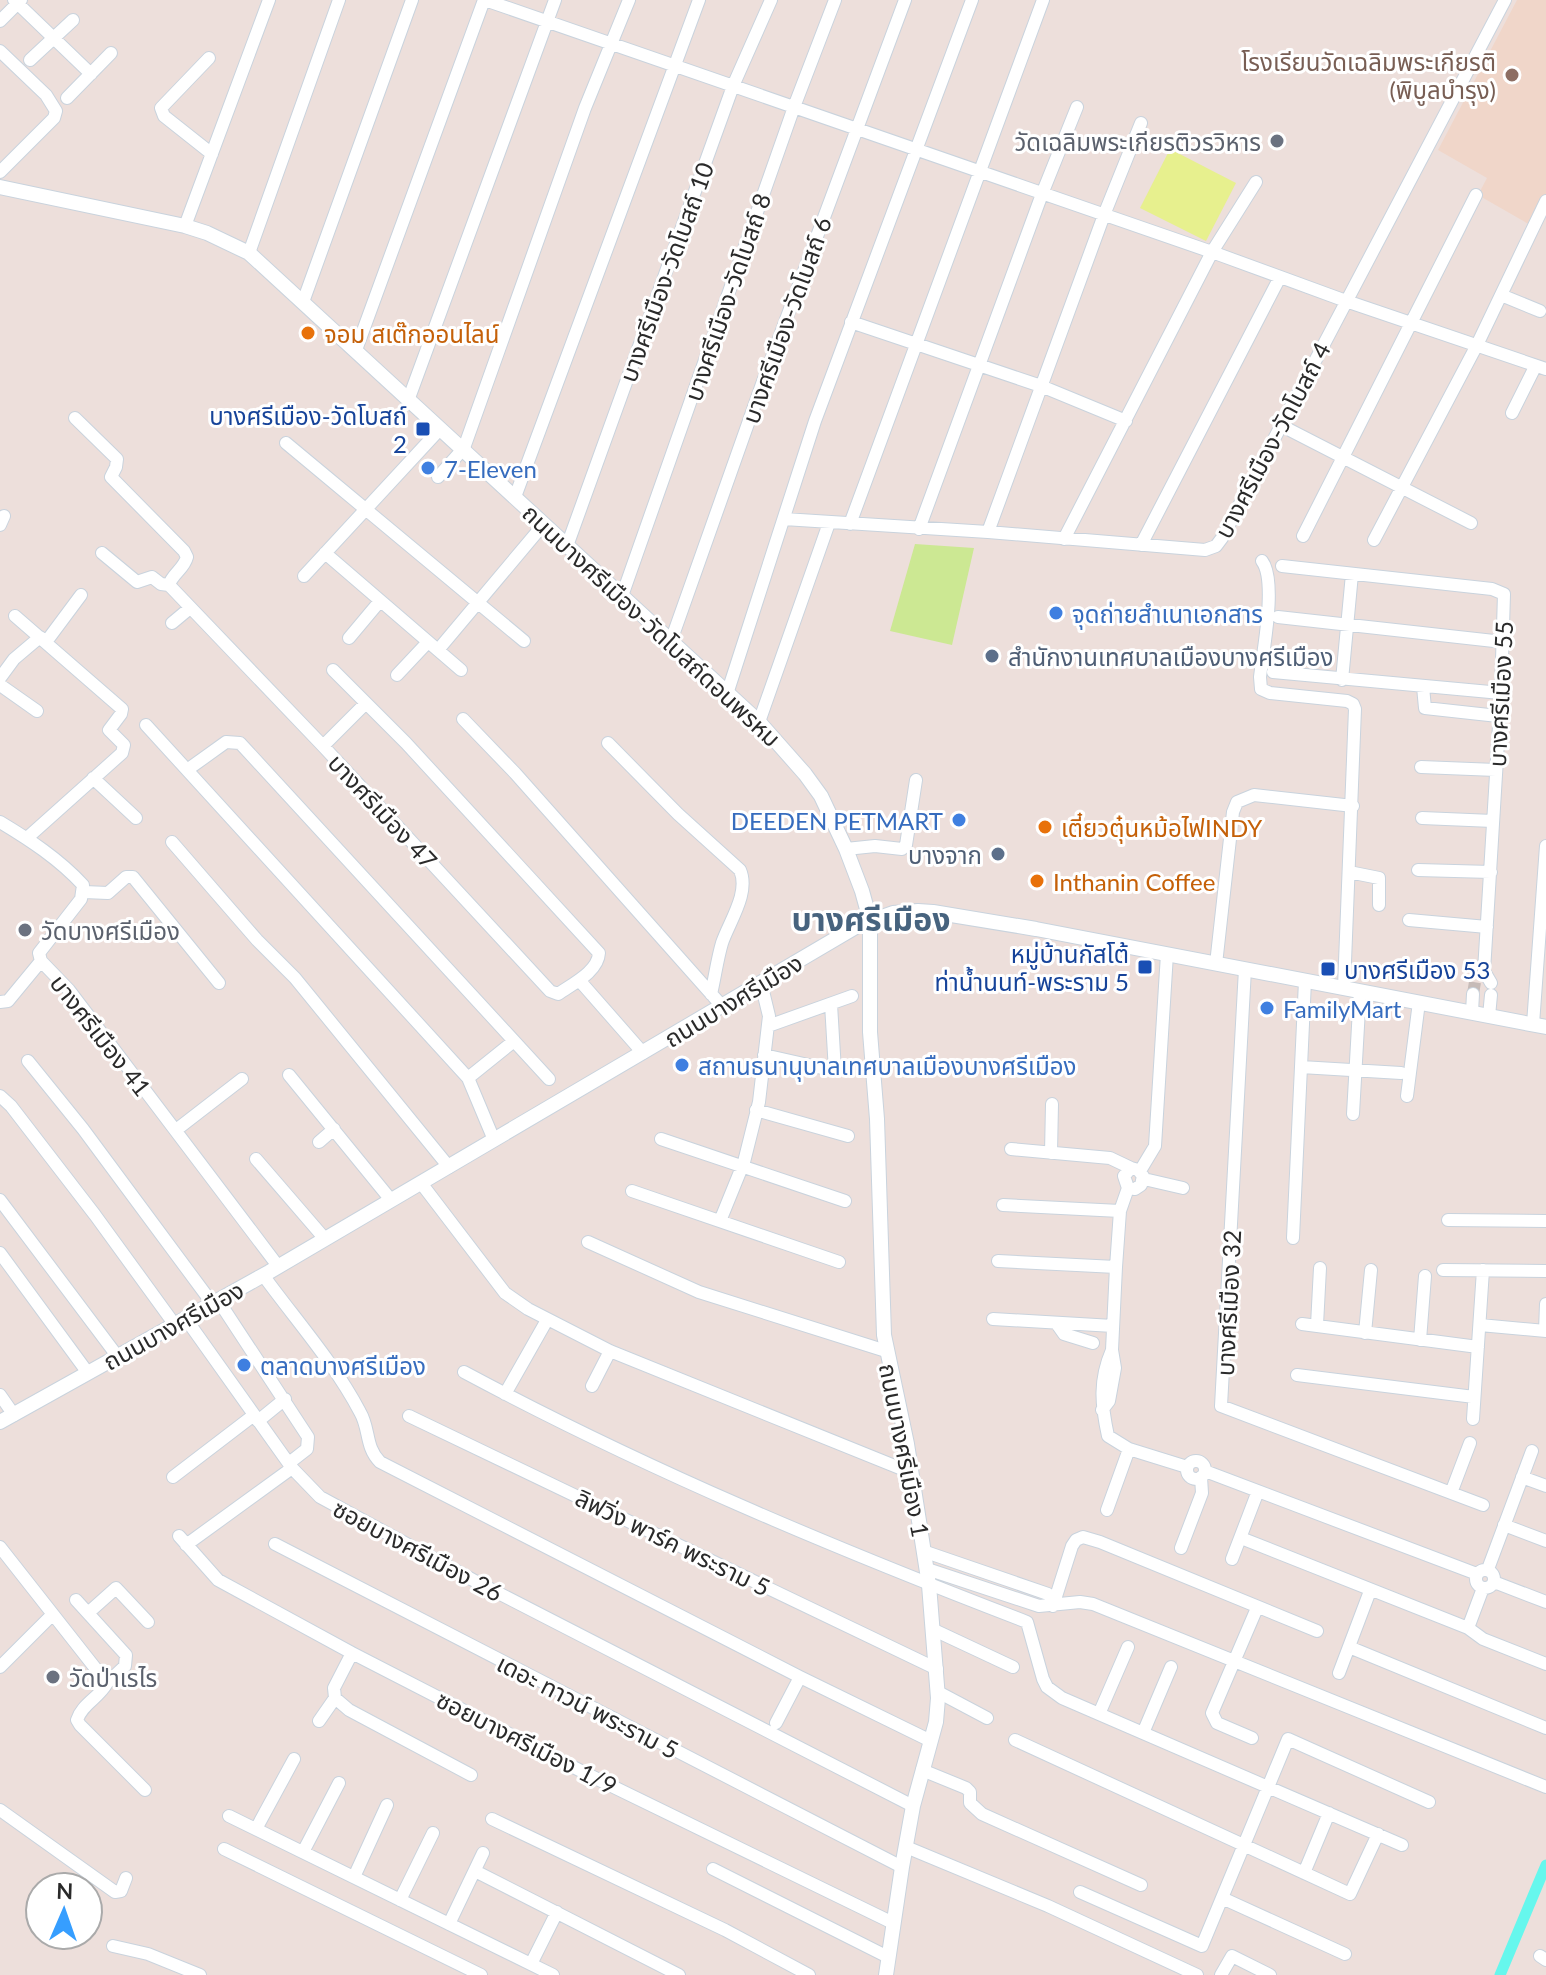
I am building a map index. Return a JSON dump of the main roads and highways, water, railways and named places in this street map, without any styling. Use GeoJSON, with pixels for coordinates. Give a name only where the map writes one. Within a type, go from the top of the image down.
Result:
{"type":"FeatureCollection","features":[{"type":"Feature","properties":{"kind":"waterway"},"geometry":{"type":"LineString","coordinates":[[1500,1975],[1546,1865]]}},
{"type":"Feature","properties":{"kind":"tunnel"},"geometry":{"type":"LineString","coordinates":[[1473,994],[1475,982]]}},
{"type":"Feature","properties":{"kind":"place","name":"โรงเรียนวัดเฉลิมพระเกียรติ (พิบูลบำรุง)"},"geometry":{"type":"Point","coordinates":[1512,75]}},
{"type":"Feature","properties":{"kind":"place","name":"วัดเฉลิมพระเกียรติวรวิหาร"},"geometry":{"type":"Point","coordinates":[1277,141]}},
{"type":"Feature","properties":{"kind":"place","name":"จอม สเต๊กออนไลน์"},"geometry":{"type":"Point","coordinates":[308,333]}},
{"type":"Feature","properties":{"kind":"place","name":"บางศรีเมือง-วัดโบสถ์ 2"},"geometry":{"type":"Point","coordinates":[423,429]}},
{"type":"Feature","properties":{"kind":"place","name":"7-Eleven"},"geometry":{"type":"Point","coordinates":[428,468]}},
{"type":"Feature","properties":{"kind":"place","name":"จุดถ่ายสำเนาเอกสาร"},"geometry":{"type":"Point","coordinates":[1056,613]}},
{"type":"Feature","properties":{"kind":"place","name":"สำนักงานเทศบาลเมืองบางศรีเมือง"},"geometry":{"type":"Point","coordinates":[992,656]}},
{"type":"Feature","properties":{"kind":"place","name":"DEEDEN PETMART"},"geometry":{"type":"Point","coordinates":[959,820]}},
{"type":"Feature","properties":{"kind":"place","name":"เตี๋ยวตุ๋นหม้อไฟINDY"},"geometry":{"type":"Point","coordinates":[1045,827]}},
{"type":"Feature","properties":{"kind":"place","name":"บางจาก"},"geometry":{"type":"Point","coordinates":[998,854]}},
{"type":"Feature","properties":{"kind":"place","name":"Inthanin Coffee"},"geometry":{"type":"Point","coordinates":[1037,881]}},
{"type":"Feature","properties":{"kind":"place","name":"วัดบางศรีเมือง"},"geometry":{"type":"Point","coordinates":[25,930]}},
{"type":"Feature","properties":{"kind":"place","name":"หมู่บ้านกัสโต้ ท่าน้ำนนท์-พระราม 5"},"geometry":{"type":"Point","coordinates":[1145,967]}},
{"type":"Feature","properties":{"kind":"place","name":"บางศรีเมือง 53"},"geometry":{"type":"Point","coordinates":[1328,969]}},
{"type":"Feature","properties":{"kind":"place","name":"FamilyMart"},"geometry":{"type":"Point","coordinates":[1267,1008]}},
{"type":"Feature","properties":{"kind":"place","name":"สถานธนานุบาลเทศบาลเมืองบางศรีเมือง"},"geometry":{"type":"Point","coordinates":[682,1065]}},
{"type":"Feature","properties":{"kind":"place","name":"ตลาดบางศรีเมือง"},"geometry":{"type":"Point","coordinates":[244,1365]}},
{"type":"Feature","properties":{"kind":"place","name":"วัดป่าเรไร"},"geometry":{"type":"Point","coordinates":[53,1677]}},
{"type":"Feature","properties":{"kind":"district","name":"บางศรีเมือง"},"geometry":{"type":"Point","coordinates":[871,918]}}]}
